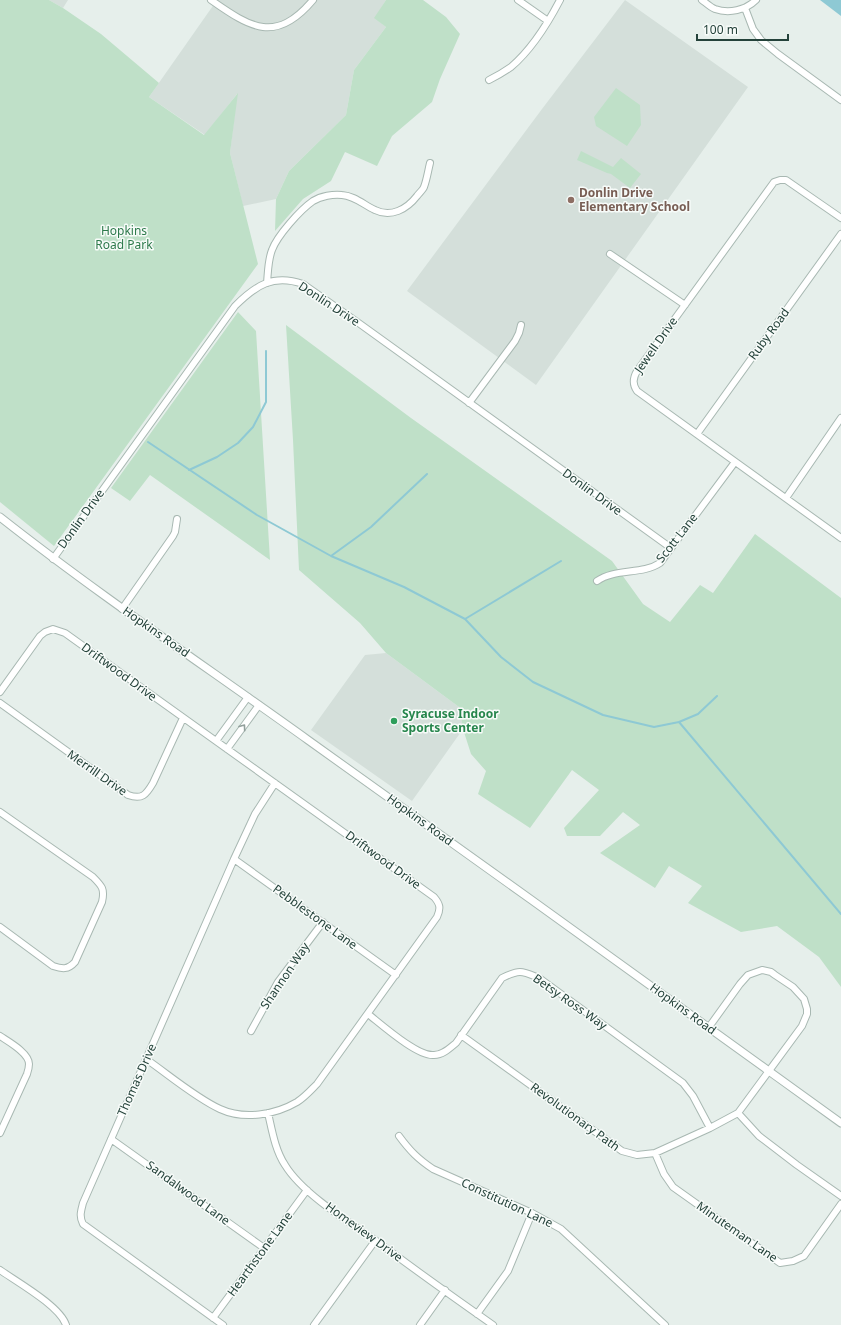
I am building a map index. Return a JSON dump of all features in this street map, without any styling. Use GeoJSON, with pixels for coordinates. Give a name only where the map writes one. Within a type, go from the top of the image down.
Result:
{"type":"FeatureCollection","features":[{"type":"Feature","properties":{"kind":"street"},"geometry":{"type":"LineString","coordinates":[[211,0],[242,20],[261,27],[275,27],[289,22],[300,15],[313,0]]}},
{"type":"Feature","properties":{"kind":"street"},"geometry":{"type":"LineString","coordinates":[[518,0],[548,21]]}},
{"type":"Feature","properties":{"kind":"street"},"geometry":{"type":"LineString","coordinates":[[490,80],[517,60],[548,21],[560,0]]}},
{"type":"Feature","properties":{"kind":"street"},"geometry":{"type":"LineString","coordinates":[[702,0],[713,8],[723,11],[745,8],[756,0]]}},
{"type":"Feature","properties":{"kind":"street"},"geometry":{"type":"LineString","coordinates":[[745,8],[753,29],[761,40],[841,100]]}},
{"type":"Feature","properties":{"kind":"street"},"geometry":{"type":"LineString","coordinates":[[267,283],[271,254],[280,236],[302,210],[314,201],[326,196],[341,195],[358,200],[380,213],[394,213],[400,211],[413,202],[424,188],[430,163]]}},
{"type":"Feature","properties":{"kind":"street","name":"Jewell Drive"},"geometry":{"type":"LineString","coordinates":[[841,218],[786,180],[774,182],[684,304],[637,371],[633,384],[637,391],[841,538]]}},
{"type":"Feature","properties":{"kind":"street","name":"Ruby Road"},"geometry":{"type":"LineString","coordinates":[[697,434],[841,234]]}},
{"type":"Feature","properties":{"kind":"street"},"geometry":{"type":"LineString","coordinates":[[610,254],[684,304]]}},
{"type":"Feature","properties":{"kind":"street","name":"Donlin Drive"},"geometry":{"type":"LineString","coordinates":[[53,559],[235,306],[253,289],[267,283],[277,281],[292,281],[303,284],[671,548]]}},
{"type":"Feature","properties":{"kind":"street"},"geometry":{"type":"LineString","coordinates":[[469,403],[515,341],[521,325]]}},
{"type":"Feature","properties":{"kind":"street"},"geometry":{"type":"LineString","coordinates":[[786,498],[841,418]]}},
{"type":"Feature","properties":{"kind":"street","name":"Scott Lane"},"geometry":{"type":"LineString","coordinates":[[597,581],[604,576],[655,566],[660,563],[735,462]]}},
{"type":"Feature","properties":{"kind":"street","name":"Hopkins Road"},"geometry":{"type":"LineString","coordinates":[[0,517],[53,559],[122,609],[248,697],[841,1123]]}},
{"type":"Feature","properties":{"kind":"street"},"geometry":{"type":"LineString","coordinates":[[122,609],[176,532],[177,519]]}},
{"type":"Feature","properties":{"kind":"street","name":"Driftwood Drive"},"geometry":{"type":"LineString","coordinates":[[0,692],[40,636],[49,630],[56,629],[184,718],[434,897],[439,904],[440,909],[437,917],[396,975],[317,1084],[297,1102],[281,1110],[268,1113],[246,1115],[221,1110],[202,1099],[146,1059]]}},
{"type":"Feature","properties":{"kind":"street"},"geometry":{"type":"LineString","coordinates":[[216,741],[248,697]]}},
{"type":"Feature","properties":{"kind":"street","name":"Merrill Drive"},"geometry":{"type":"LineString","coordinates":[[0,703],[128,795],[135,798],[142,797],[148,793],[184,718]]}},
{"type":"Feature","properties":{"kind":"street"},"geometry":{"type":"LineString","coordinates":[[227,749],[259,705]]}},
{"type":"Feature","properties":{"kind":"street","name":"Thomas Drive"},"geometry":{"type":"LineString","coordinates":[[223,1325],[83,1224],[80,1218],[80,1212],[254,814],[275,783]]}},
{"type":"Feature","properties":{"kind":"street"},"geometry":{"type":"LineString","coordinates":[[0,812],[93,877],[100,884],[104,894],[102,902],[75,962],[70,967],[64,969],[53,966],[0,926]]}},
{"type":"Feature","properties":{"kind":"street","name":"Pebblestone Lane"},"geometry":{"type":"LineString","coordinates":[[234,859],[396,975]]}},
{"type":"Feature","properties":{"kind":"street","name":"Shannon Way"},"geometry":{"type":"LineString","coordinates":[[251,1031],[278,982],[323,922]]}},
{"type":"Feature","properties":{"kind":"street"},"geometry":{"type":"LineString","coordinates":[[709,1027],[748,975],[762,970],[771,972],[793,987],[804,999],[807,1014],[802,1026],[769,1071]]}},
{"type":"Feature","properties":{"kind":"street","name":"Betsy Ross Way"},"geometry":{"type":"LineString","coordinates":[[368,1014],[418,1051],[432,1056],[438,1055],[447,1050],[461,1035],[502,978],[514,972],[525,972],[540,978],[683,1083],[693,1096],[710,1128]]}},
{"type":"Feature","properties":{"kind":"street","name":"Revolutionary Path"},"geometry":{"type":"LineString","coordinates":[[461,1035],[622,1151],[637,1155],[655,1153],[710,1128],[738,1113],[769,1071]]}},
{"type":"Feature","properties":{"kind":"street"},"geometry":{"type":"LineString","coordinates":[[0,1036],[25,1055],[30,1066],[0,1133]]}},
{"type":"Feature","properties":{"kind":"street","name":"Homeview Drive"},"geometry":{"type":"LineString","coordinates":[[268,1113],[276,1147],[284,1164],[307,1190],[375,1241],[493,1325]]}},
{"type":"Feature","properties":{"kind":"street"},"geometry":{"type":"LineString","coordinates":[[738,1113],[759,1136],[841,1196]]}},
{"type":"Feature","properties":{"kind":"street","name":"Constitution Lane"},"geometry":{"type":"LineString","coordinates":[[399,1136],[411,1152],[433,1169],[532,1212],[561,1229],[665,1325]]}},
{"type":"Feature","properties":{"kind":"street","name":"Sandalwood Lane"},"geometry":{"type":"LineString","coordinates":[[111,1139],[264,1248]]}},
{"type":"Feature","properties":{"kind":"street","name":"Minuteman Lane"},"geometry":{"type":"LineString","coordinates":[[655,1153],[664,1174],[673,1186],[780,1263],[793,1261],[804,1256],[841,1204]]}},
{"type":"Feature","properties":{"kind":"street","name":"Hearthstone Lane"},"geometry":{"type":"LineString","coordinates":[[213,1318],[307,1190]]}},
{"type":"Feature","properties":{"kind":"street"},"geometry":{"type":"LineString","coordinates":[[477,1314],[508,1271],[532,1212]]}},
{"type":"Feature","properties":{"kind":"street"},"geometry":{"type":"LineString","coordinates":[[314,1325],[375,1241]]}},
{"type":"Feature","properties":{"kind":"street"},"geometry":{"type":"LineString","coordinates":[[0,1270],[56,1310],[66,1325]]}},
{"type":"Feature","properties":{"kind":"street"},"geometry":{"type":"LineString","coordinates":[[420,1325],[445,1290]]}},
{"type":"Feature","properties":{"kind":"shaded area"},"geometry":{"type":"Polygon","coordinates":[[[49,0],[68,0],[63,8],[49,0]]]}},
{"type":"Feature","properties":{"kind":"shaded area"},"geometry":{"type":"Polygon","coordinates":[[[217,0],[386,0],[375,18],[386,27],[354,70],[346,115],[289,171],[276,199],[243,206],[230,153],[237,94],[205,135],[149,97],[217,0]]]}},
{"type":"Feature","properties":{"kind":"shaded area","name":"Donlin Drive Elementary School"},"geometry":{"type":"Polygon","coordinates":[[[625,0],[748,87],[536,385],[407,291],[625,0]]]}},
{"type":"Feature","properties":{"kind":"shaded area"},"geometry":{"type":"Polygon","coordinates":[[[386,653],[459,707],[463,729],[412,801],[311,730],[365,655],[386,653]]]}},
{"type":"Feature","properties":{"kind":"green space","name":"Hopkins Road Park"},"geometry":{"type":"Polygon","coordinates":[[[0,0],[49,0],[63,8],[101,34],[159,83],[149,97],[204,135],[238,93],[230,153],[258,264],[54,546],[0,502],[0,0]]]}},
{"type":"Feature","properties":{"kind":"green space"},"geometry":{"type":"Polygon","coordinates":[[[386,0],[423,0],[446,17],[460,34],[440,79],[432,102],[392,136],[377,166],[345,152],[331,181],[303,199],[275,231],[276,199],[289,171],[346,115],[354,70],[386,27],[374,18],[386,0]]]}},
{"type":"Feature","properties":{"kind":"green space"},"geometry":{"type":"Polygon","coordinates":[[[616,88],[640,105],[641,125],[627,146],[596,126],[594,117],[616,88]]]}},
{"type":"Feature","properties":{"kind":"green space"},"geometry":{"type":"Polygon","coordinates":[[[581,151],[613,167],[621,158],[641,174],[630,188],[611,174],[577,160],[581,151]]]}},
{"type":"Feature","properties":{"kind":"green space"},"geometry":{"type":"Polygon","coordinates":[[[238,312],[256,331],[270,560],[150,475],[130,501],[111,488],[238,312]]]}},
{"type":"Feature","properties":{"kind":"green space"},"geometry":{"type":"Polygon","coordinates":[[[286,325],[411,418],[612,561],[643,604],[670,622],[700,585],[713,593],[755,534],[841,598],[841,987],[819,957],[777,926],[741,932],[688,903],[702,886],[669,866],[655,888],[600,853],[640,825],[623,812],[600,836],[567,836],[564,828],[599,790],[572,770],[530,828],[478,794],[486,771],[471,754],[463,729],[459,707],[386,653],[360,623],[299,570],[286,325]]]}},
{"type":"Feature","properties":{"kind":"water"},"geometry":{"type":"Polygon","coordinates":[[[820,0],[841,0],[841,16],[820,0]]]}},
{"type":"Feature","properties":{"kind":"waterway"},"geometry":{"type":"LineString","coordinates":[[189,470],[217,457],[238,443],[253,427],[266,402],[266,351]]}},
{"type":"Feature","properties":{"kind":"waterway"},"geometry":{"type":"LineString","coordinates":[[148,442],[257,515],[331,556],[404,587],[465,619],[501,657],[533,682],[603,715],[654,727],[679,722],[841,914]]}},
{"type":"Feature","properties":{"kind":"waterway"},"geometry":{"type":"LineString","coordinates":[[331,556],[371,527],[427,474]]}},
{"type":"Feature","properties":{"kind":"waterway"},"geometry":{"type":"LineString","coordinates":[[465,619],[561,561]]}},
{"type":"Feature","properties":{"kind":"waterway"},"geometry":{"type":"LineString","coordinates":[[679,722],[698,714],[717,696]]}},
{"type":"Feature","properties":{"kind":"place","name":"Donlin Drive Elementary School"},"geometry":{"type":"Point","coordinates":[571,200]}},
{"type":"Feature","properties":{"kind":"place","name":"Syracuse Indoor Sports Center"},"geometry":{"type":"Point","coordinates":[394,721]}}]}
